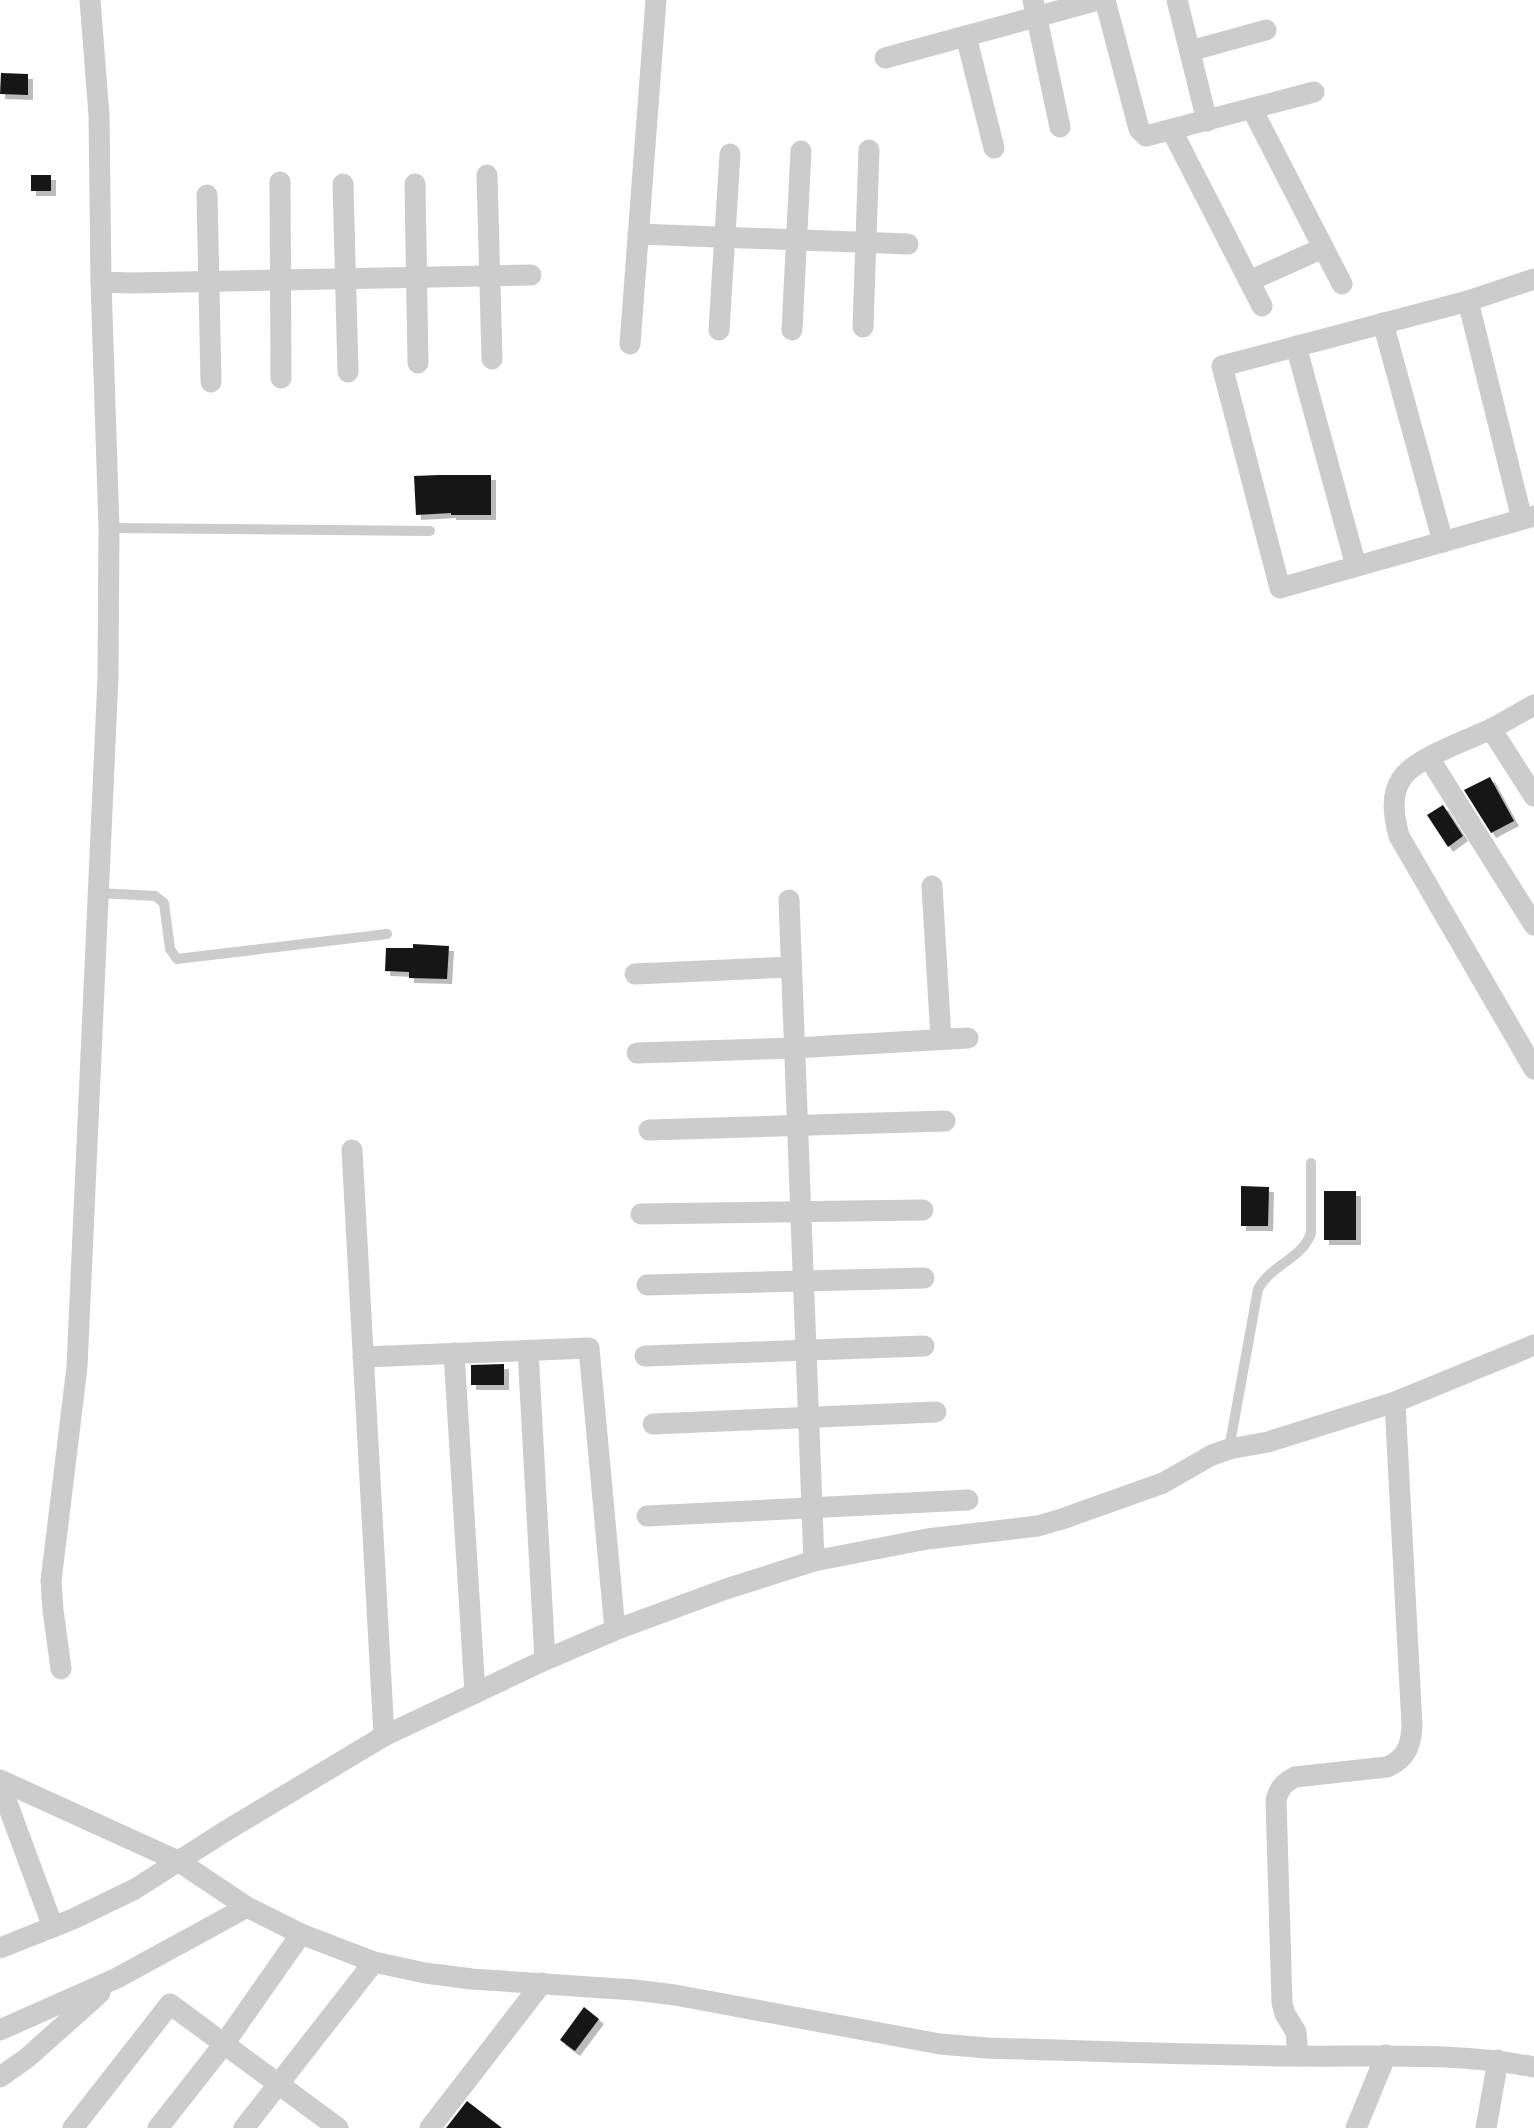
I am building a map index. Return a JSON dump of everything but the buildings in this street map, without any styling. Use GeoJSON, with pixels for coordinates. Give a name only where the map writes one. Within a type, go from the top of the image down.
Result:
{"type":"FeatureCollection","features":[{"type":"Feature","properties":{"kind":"street"},"geometry":{"type":"LineString","coordinates":[[61,1669],[52,1610],[51,1581],[77,1367],[108,677],[109,528],[100,282],[99,116],[90,0]]}},
{"type":"Feature","properties":{"kind":"street"},"geometry":{"type":"LineString","coordinates":[[630,344],[656,0]]}},
{"type":"Feature","properties":{"kind":"street"},"geometry":{"type":"LineString","coordinates":[[885,58],[966,36],[1035,9],[1098,0]]}},
{"type":"Feature","properties":{"kind":"street"},"geometry":{"type":"LineString","coordinates":[[1105,0],[1139,129],[1146,136],[1314,92]]}},
{"type":"Feature","properties":{"kind":"street"},"geometry":{"type":"LineString","coordinates":[[1178,0],[1207,121]]}},
{"type":"Feature","properties":{"kind":"street"},"geometry":{"type":"LineString","coordinates":[[1035,9],[1060,127]]}},
{"type":"Feature","properties":{"kind":"street"},"geometry":{"type":"LineString","coordinates":[[1190,51],[1266,30]]}},
{"type":"Feature","properties":{"kind":"street"},"geometry":{"type":"LineString","coordinates":[[966,36],[994,147]]}},
{"type":"Feature","properties":{"kind":"street"},"geometry":{"type":"LineString","coordinates":[[1252,109],[1342,284]]}},
{"type":"Feature","properties":{"kind":"street"},"geometry":{"type":"LineString","coordinates":[[1172,130],[1262,306]]}},
{"type":"Feature","properties":{"kind":"street"},"geometry":{"type":"LineString","coordinates":[[863,327],[869,150]]}},
{"type":"Feature","properties":{"kind":"street"},"geometry":{"type":"LineString","coordinates":[[792,330],[801,151]]}},
{"type":"Feature","properties":{"kind":"street"},"geometry":{"type":"LineString","coordinates":[[719,330],[730,154]]}},
{"type":"Feature","properties":{"kind":"street"},"geometry":{"type":"LineString","coordinates":[[487,175],[492,359]]}},
{"type":"Feature","properties":{"kind":"street"},"geometry":{"type":"LineString","coordinates":[[280,182],[281,378]]}},
{"type":"Feature","properties":{"kind":"street"},"geometry":{"type":"LineString","coordinates":[[343,184],[348,372]]}},
{"type":"Feature","properties":{"kind":"street"},"geometry":{"type":"LineString","coordinates":[[415,184],[418,363]]}},
{"type":"Feature","properties":{"kind":"street"},"geometry":{"type":"LineString","coordinates":[[207,195],[211,382]]}},
{"type":"Feature","properties":{"kind":"street"},"geometry":{"type":"LineString","coordinates":[[638,234],[908,244]]}},
{"type":"Feature","properties":{"kind":"street"},"geometry":{"type":"LineString","coordinates":[[1249,281],[1323,248]]}},
{"type":"Feature","properties":{"kind":"street"},"geometry":{"type":"LineString","coordinates":[[100,282],[531,275]]}},
{"type":"Feature","properties":{"kind":"street"},"geometry":{"type":"LineString","coordinates":[[1468,301],[1528,517],[1280,588],[1222,366],[1468,301],[1534,279]]}},
{"type":"Feature","properties":{"kind":"street"},"geometry":{"type":"LineString","coordinates":[[1383,323],[1443,542]]}},
{"type":"Feature","properties":{"kind":"street"},"geometry":{"type":"LineString","coordinates":[[1296,346],[1356,566]]}},
{"type":"Feature","properties":{"kind":"street"},"geometry":{"type":"LineString","coordinates":[[1533,1065],[1399,836],[1394,815],[1395,796],[1401,779],[1412,766],[1491,729],[1534,705]]}},
{"type":"Feature","properties":{"kind":"street"},"geometry":{"type":"LineString","coordinates":[[1491,729],[1534,796]]}},
{"type":"Feature","properties":{"kind":"street"},"geometry":{"type":"LineString","coordinates":[[1430,758],[1534,925]]}},
{"type":"Feature","properties":{"kind":"street"},"geometry":{"type":"LineString","coordinates":[[932,886],[941,1039]]}},
{"type":"Feature","properties":{"kind":"street"},"geometry":{"type":"LineString","coordinates":[[789,900],[814,1561]]}},
{"type":"Feature","properties":{"kind":"street"},"geometry":{"type":"LineString","coordinates":[[635,974],[791,967]]}},
{"type":"Feature","properties":{"kind":"street"},"geometry":{"type":"LineString","coordinates":[[637,1053],[794,1048],[968,1038]]}},
{"type":"Feature","properties":{"kind":"street"},"geometry":{"type":"LineString","coordinates":[[649,1130],[945,1121]]}},
{"type":"Feature","properties":{"kind":"street"},"geometry":{"type":"LineString","coordinates":[[352,1150],[384,1736]]}},
{"type":"Feature","properties":{"kind":"street"},"geometry":{"type":"LineString","coordinates":[[641,1214],[922,1210]]}},
{"type":"Feature","properties":{"kind":"street"},"geometry":{"type":"LineString","coordinates":[[647,1286],[924,1278]]}},
{"type":"Feature","properties":{"kind":"street"},"geometry":{"type":"LineString","coordinates":[[645,1356],[924,1346]]}},
{"type":"Feature","properties":{"kind":"street"},"geometry":{"type":"LineString","coordinates":[[0,1948],[53,1927],[135,1889],[384,1736],[545,1660],[615,1630],[726,1589],[814,1561],[927,1539],[1038,1526],[1163,1483],[1212,1455],[1229,1449],[1268,1442],[1395,1402],[1534,1346]]}},
{"type":"Feature","properties":{"kind":"street"},"geometry":{"type":"LineString","coordinates":[[363,1357],[589,1348],[615,1630]]}},
{"type":"Feature","properties":{"kind":"street"},"geometry":{"type":"LineString","coordinates":[[528,1351],[545,1660]]}},
{"type":"Feature","properties":{"kind":"street"},"geometry":{"type":"LineString","coordinates":[[454,1353],[475,1693]]}},
{"type":"Feature","properties":{"kind":"street"},"geometry":{"type":"LineString","coordinates":[[1298,2056],[1296,2032],[1285,2014],[1282,2003],[1276,1800],[1278,1790],[1295,1777],[1387,1767],[1398,1763],[1406,1754],[1411,1741],[1395,1402]]}},
{"type":"Feature","properties":{"kind":"street"},"geometry":{"type":"LineString","coordinates":[[652,1424],[936,1412]]}},
{"type":"Feature","properties":{"kind":"street"},"geometry":{"type":"LineString","coordinates":[[647,1516],[968,1500]]}},
{"type":"Feature","properties":{"kind":"street"},"geometry":{"type":"LineString","coordinates":[[0,1782],[178,1861],[247,1907],[301,1934],[374,1962],[425,1973],[472,1979],[633,1989],[940,2044],[987,2048],[1298,2056],[1386,2055],[1498,2060],[1534,2067]]}},
{"type":"Feature","properties":{"kind":"street"},"geometry":{"type":"LineString","coordinates":[[0,1782],[53,1927]]}},
{"type":"Feature","properties":{"kind":"street"},"geometry":{"type":"LineString","coordinates":[[0,2030],[117,1978],[247,1907]]}},
{"type":"Feature","properties":{"kind":"street"},"geometry":{"type":"LineString","coordinates":[[158,2128],[224,2044],[301,1934]]}},
{"type":"Feature","properties":{"kind":"street"},"geometry":{"type":"LineString","coordinates":[[244,2128],[374,1962]]}},
{"type":"Feature","properties":{"kind":"street"},"geometry":{"type":"LineString","coordinates":[[0,2077],[27,2058],[117,1978]]}},
{"type":"Feature","properties":{"kind":"street"},"geometry":{"type":"LineString","coordinates":[[430,2128],[542,1983]]}},
{"type":"Feature","properties":{"kind":"street"},"geometry":{"type":"LineString","coordinates":[[73,2128],[170,2004],[338,2128]]}},
{"type":"Feature","properties":{"kind":"street"},"geometry":{"type":"LineString","coordinates":[[1356,2128],[1386,2055]]}},
{"type":"Feature","properties":{"kind":"street"},"geometry":{"type":"LineString","coordinates":[[1486,2128],[1498,2060]]}},
{"type":"Feature","properties":{"kind":"lane"},"geometry":{"type":"LineString","coordinates":[[109,528],[430,531]]}},
{"type":"Feature","properties":{"kind":"lane"},"geometry":{"type":"LineString","coordinates":[[98,893],[155,896],[164,903],[170,949],[177,959],[387,934]]}},
{"type":"Feature","properties":{"kind":"lane"},"geometry":{"type":"LineString","coordinates":[[1229,1449],[1258,1289],[1269,1273],[1308,1243],[1311,1233],[1311,1163]]}}]}
